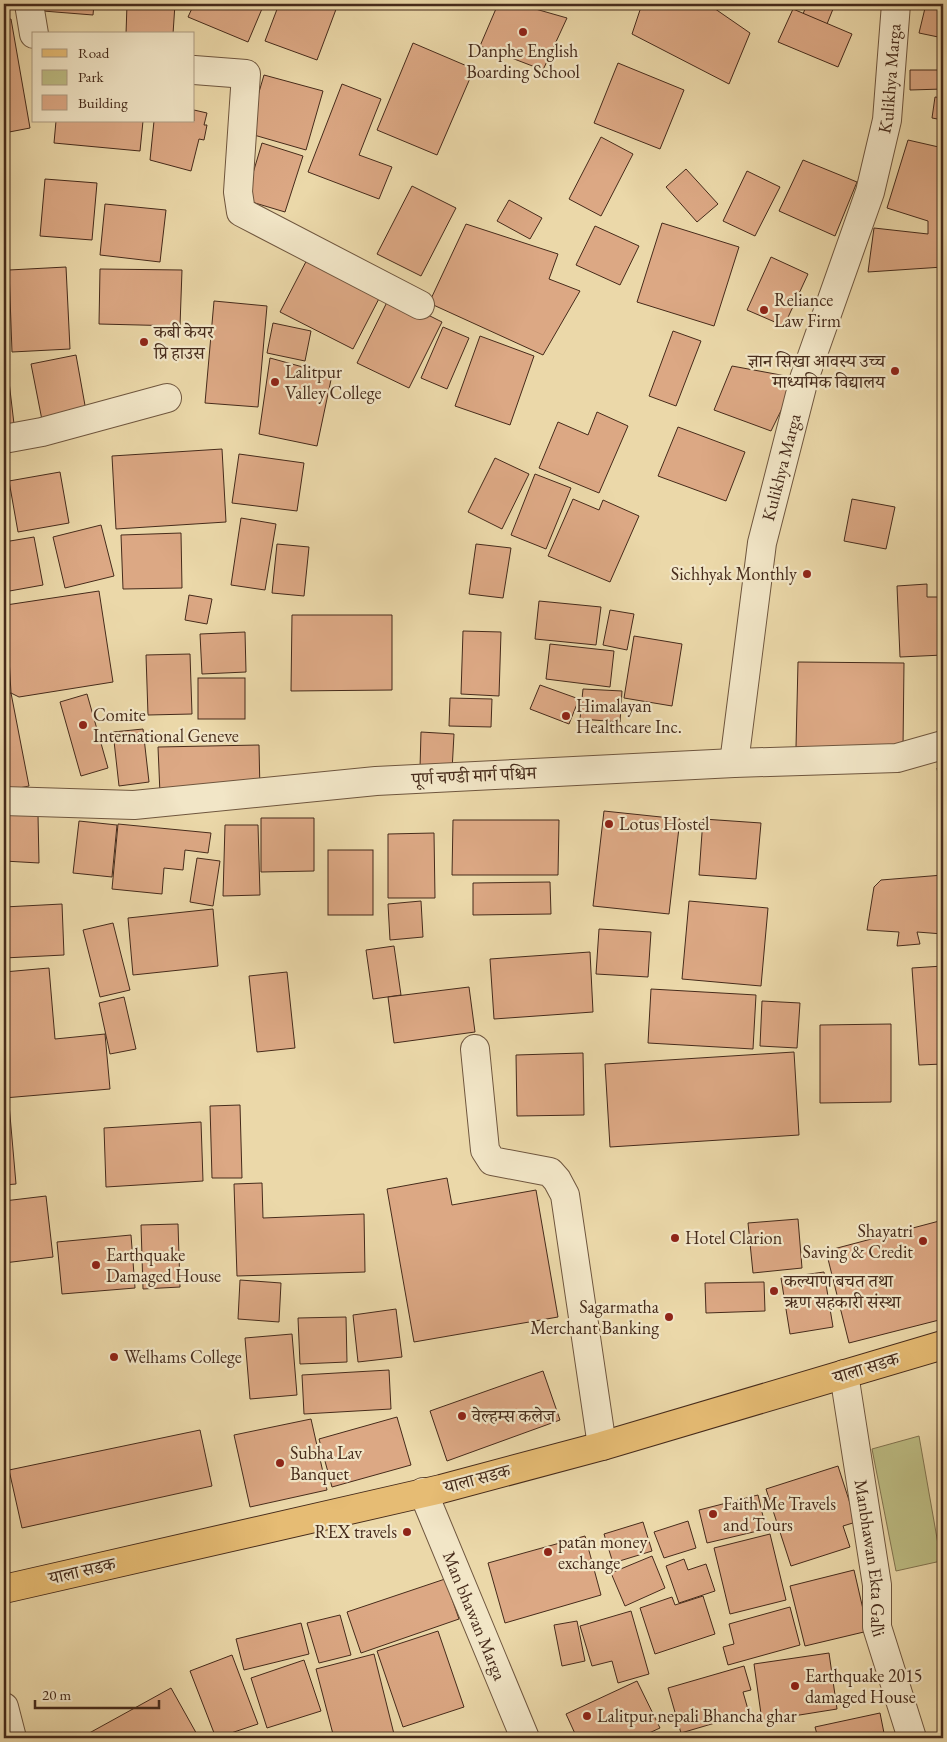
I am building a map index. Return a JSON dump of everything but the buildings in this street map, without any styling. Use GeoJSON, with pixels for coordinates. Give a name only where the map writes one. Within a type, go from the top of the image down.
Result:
{"type":"FeatureCollection","features":[{"type":"Feature","properties":{"kind":"main road","name":"याला सडक"},"geometry":{"type":"LineString","coordinates":[[4,1589],[424,1492],[602,1446],[943,1344]]}},
{"type":"Feature","properties":{"kind":"street"},"geometry":{"type":"LineString","coordinates":[[29,4],[34,32]]}},
{"type":"Feature","properties":{"kind":"street","name":"Kulikhya Marga"},"geometry":{"type":"LineString","coordinates":[[734,763],[762,543],[804,379],[870,192],[887,120],[896,4]]}},
{"type":"Feature","properties":{"kind":"street"},"geometry":{"type":"LineString","coordinates":[[195,70],[246,74],[238,192],[241,212],[420,305]]}},
{"type":"Feature","properties":{"kind":"street"},"geometry":{"type":"LineString","coordinates":[[4,439],[42,432],[167,398]]}},
{"type":"Feature","properties":{"kind":"street","name":"पूर्ण चण्डी मार्ग पश्चिम"},"geometry":{"type":"LineString","coordinates":[[4,801],[134,805],[376,782],[734,763],[897,758],[943,745]]}},
{"type":"Feature","properties":{"kind":"street"},"geometry":{"type":"LineString","coordinates":[[475,1049],[485,1150],[492,1161],[550,1172],[558,1180],[565,1195],[602,1446]]}},
{"type":"Feature","properties":{"kind":"street","name":"Manbhawan Ekta Galli"},"geometry":{"type":"LineString","coordinates":[[844,1374],[877,1585],[877,1627],[912,1738]]}},
{"type":"Feature","properties":{"kind":"street","name":"Man bhawan Marga"},"geometry":{"type":"LineString","coordinates":[[424,1492],[525,1738]]}},
{"type":"Feature","properties":{"kind":"street"},"geometry":{"type":"LineString","coordinates":[[4,1707],[12,1738]]}},
{"type":"Feature","properties":{"kind":"green space"},"geometry":{"type":"Polygon","coordinates":[[[919,1436],[941,1561],[896,1571],[872,1449],[919,1436]]]}},
{"type":"Feature","properties":{"kind":"place","name":"Danphe English Boarding School"},"geometry":{"type":"Point","coordinates":[523,32]}},
{"type":"Feature","properties":{"kind":"place","name":"Reliance Law Firm"},"geometry":{"type":"Point","coordinates":[764,310]}},
{"type":"Feature","properties":{"kind":"place","name":"कबी केयर प्रि हाउस"},"geometry":{"type":"Point","coordinates":[144,342]}},
{"type":"Feature","properties":{"kind":"place","name":"ज्ञान सिखा आवस्य उच्च माध्यमिक विद्यालय"},"geometry":{"type":"Point","coordinates":[895,371]}},
{"type":"Feature","properties":{"kind":"place","name":"Lalitpur Valley College"},"geometry":{"type":"Point","coordinates":[275,382]}},
{"type":"Feature","properties":{"kind":"place","name":"Sichhyak Monthly"},"geometry":{"type":"Point","coordinates":[807,574]}},
{"type":"Feature","properties":{"kind":"place","name":"Himalayan Healthcare Inc."},"geometry":{"type":"Point","coordinates":[566,716]}},
{"type":"Feature","properties":{"kind":"place","name":"Comite International Geneve"},"geometry":{"type":"Point","coordinates":[83,725]}},
{"type":"Feature","properties":{"kind":"place","name":"Lotus Hostel"},"geometry":{"type":"Point","coordinates":[609,824]}},
{"type":"Feature","properties":{"kind":"place","name":"Hotel Clarion"},"geometry":{"type":"Point","coordinates":[675,1238]}},
{"type":"Feature","properties":{"kind":"place","name":"Shayatri Saving & Credit"},"geometry":{"type":"Point","coordinates":[923,1241]}},
{"type":"Feature","properties":{"kind":"place","name":"Earthquake Damaged House"},"geometry":{"type":"Point","coordinates":[96,1265]}},
{"type":"Feature","properties":{"kind":"place","name":"कल्याण बचत तथा ऋण सहकारी संस्था"},"geometry":{"type":"Point","coordinates":[774,1291]}},
{"type":"Feature","properties":{"kind":"place","name":"Sagarmatha Merchant Banking"},"geometry":{"type":"Point","coordinates":[669,1317]}},
{"type":"Feature","properties":{"kind":"place","name":"Welhams College"},"geometry":{"type":"Point","coordinates":[114,1357]}},
{"type":"Feature","properties":{"kind":"place","name":"वेल्हम्स कलेज"},"geometry":{"type":"Point","coordinates":[462,1416]}},
{"type":"Feature","properties":{"kind":"place","name":"Subha Lav Banquet"},"geometry":{"type":"Point","coordinates":[280,1463]}},
{"type":"Feature","properties":{"kind":"place","name":"Faith Me Travels and Tours"},"geometry":{"type":"Point","coordinates":[713,1514]}},
{"type":"Feature","properties":{"kind":"place","name":"REX travels"},"geometry":{"type":"Point","coordinates":[407,1532]}},
{"type":"Feature","properties":{"kind":"place","name":"patan money exchange"},"geometry":{"type":"Point","coordinates":[548,1552]}},
{"type":"Feature","properties":{"kind":"place","name":"Earthquake 2015 damaged House"},"geometry":{"type":"Point","coordinates":[795,1686]}},
{"type":"Feature","properties":{"kind":"place","name":"Lalitpur nepali Bhancha ghar"},"geometry":{"type":"Point","coordinates":[587,1716]}}]}
